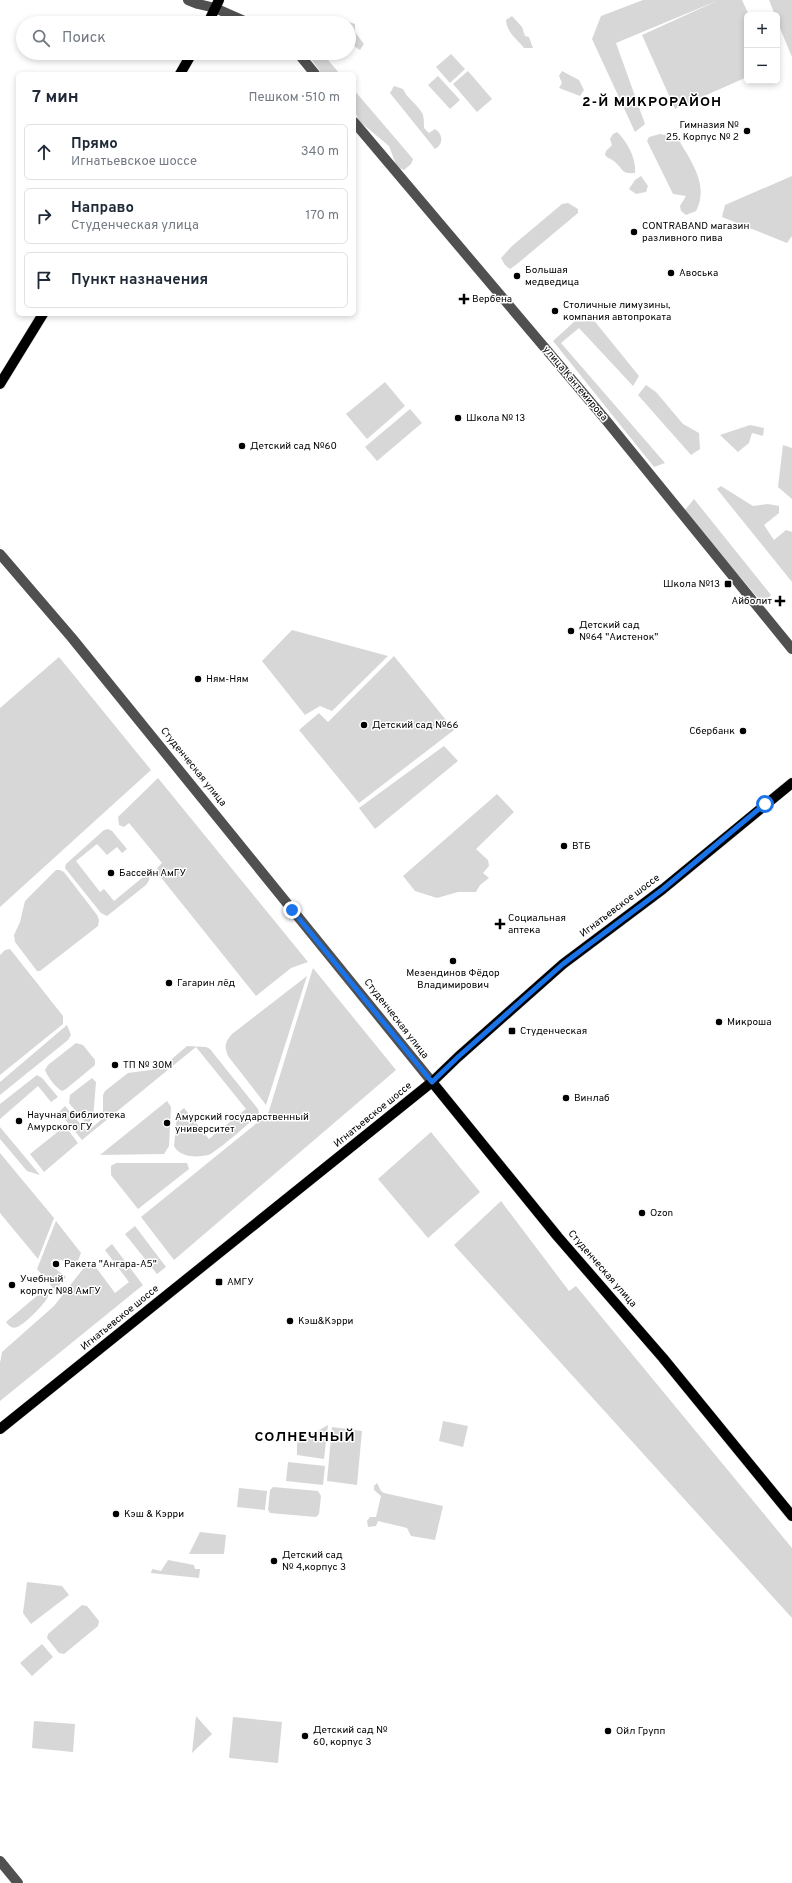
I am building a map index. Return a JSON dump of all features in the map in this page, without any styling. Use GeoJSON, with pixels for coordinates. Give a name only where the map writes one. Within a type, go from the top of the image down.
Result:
{"type":"FeatureCollection","features":[{"type":"Feature","properties":{"kind":"main road"},"geometry":{"type":"LineString","coordinates":[[211,16],[217,4]]}},
{"type":"Feature","properties":{"kind":"main road"},"geometry":{"type":"LineString","coordinates":[[181,72],[188,60]]}},
{"type":"Feature","properties":{"kind":"main road"},"geometry":{"type":"LineString","coordinates":[[0,384],[42,316]]}},
{"type":"Feature","properties":{"kind":"main road","name":"Игнатьевское шоссе"},"geometry":{"type":"LineString","coordinates":[[0,1429],[432,1082],[563,964],[663,889],[792,782]]}},
{"type":"Feature","properties":{"kind":"main road","name":"Студенческая улица"},"geometry":{"type":"LineString","coordinates":[[432,1082],[558,1237],[663,1358],[792,1516]]}},
{"type":"Feature","properties":{"kind":"street"},"geometry":{"type":"LineString","coordinates":[[188,0],[198,4],[217,4],[237,16]]}},
{"type":"Feature","properties":{"kind":"street"},"geometry":{"type":"LineString","coordinates":[[304,60],[313,72]]}},
{"type":"Feature","properties":{"kind":"street","name":"улица Кантемирова"},"geometry":{"type":"LineString","coordinates":[[356,124],[604,418],[792,649]]}},
{"type":"Feature","properties":{"kind":"street","name":"Студенческая улица"},"geometry":{"type":"LineString","coordinates":[[0,554],[72,638],[432,1082]]}},
{"type":"Feature","properties":{"kind":"street"},"geometry":{"type":"LineString","coordinates":[[0,1861],[18,1883]]}},
{"type":"Feature","properties":{"kind":"shaded area"},"geometry":{"type":"Polygon","coordinates":[[[643,0],[719,0],[616,43],[645,124],[635,132],[592,39],[601,16],[643,0]]]}},
{"type":"Feature","properties":{"kind":"shaded area"},"geometry":{"type":"Polygon","coordinates":[[[719,0],[742,0],[748,12],[744,12],[744,78],[675,109],[642,35],[719,0]]]}},
{"type":"Feature","properties":{"kind":"shaded area"},"geometry":{"type":"Polygon","coordinates":[[[769,0],[792,0],[792,57],[780,28],[780,12],[774,12],[769,0]]]}},
{"type":"Feature","properties":{"kind":"shaded area"},"geometry":{"type":"Polygon","coordinates":[[[512,16],[522,27],[525,36],[529,37],[533,48],[524,48],[508,29],[506,20],[512,16]]]}},
{"type":"Feature","properties":{"kind":"shaded area"},"geometry":{"type":"Polygon","coordinates":[[[356,33],[364,44],[360,50],[356,47],[356,33]]]}},
{"type":"Feature","properties":{"kind":"shaded area"},"geometry":{"type":"Polygon","coordinates":[[[451,54],[465,69],[450,83],[436,67],[451,54]]]}},
{"type":"Feature","properties":{"kind":"shaded area"},"geometry":{"type":"Polygon","coordinates":[[[312,60],[328,60],[338,72],[321,72],[312,60]]]}},
{"type":"Feature","properties":{"kind":"shaded area"},"geometry":{"type":"Polygon","coordinates":[[[468,71],[492,99],[477,112],[453,84],[468,71]]]}},
{"type":"Feature","properties":{"kind":"shaded area"},"geometry":{"type":"Polygon","coordinates":[[[562,71],[579,80],[584,90],[580,96],[559,88],[562,83],[559,76],[562,71]]]}},
{"type":"Feature","properties":{"kind":"shaded area"},"geometry":{"type":"Polygon","coordinates":[[[438,76],[460,100],[450,109],[428,85],[438,76]]]}},
{"type":"Feature","properties":{"kind":"shaded area"},"geometry":{"type":"Polygon","coordinates":[[[394,86],[403,89],[407,96],[419,108],[423,115],[424,128],[429,133],[435,129],[438,131],[441,136],[441,142],[438,147],[435,149],[390,93],[394,86]]]}},
{"type":"Feature","properties":{"kind":"shaded area"},"geometry":{"type":"Polygon","coordinates":[[[356,92],[413,159],[411,164],[404,170],[397,167],[389,146],[359,121],[356,114],[356,92]]]}},
{"type":"Feature","properties":{"kind":"shaded area"},"geometry":{"type":"Polygon","coordinates":[[[617,132],[624,140],[633,157],[635,173],[623,171],[615,162],[605,155],[606,151],[612,145],[610,139],[613,134],[617,132]]]}},
{"type":"Feature","properties":{"kind":"shaded area"},"geometry":{"type":"Polygon","coordinates":[[[660,134],[677,137],[697,173],[700,182],[700,201],[696,211],[686,215],[681,211],[680,206],[686,196],[673,194],[647,141],[649,137],[660,134]]]}},
{"type":"Feature","properties":{"kind":"shaded area"},"geometry":{"type":"Polygon","coordinates":[[[641,176],[648,186],[646,192],[636,194],[629,189],[635,180],[641,176]]]}},
{"type":"Feature","properties":{"kind":"shaded area"},"geometry":{"type":"Polygon","coordinates":[[[792,176],[792,236],[787,243],[722,217],[725,205],[792,176]]]}},
{"type":"Feature","properties":{"kind":"shaded area"},"geometry":{"type":"Polygon","coordinates":[[[568,203],[578,209],[578,213],[510,269],[505,265],[501,258],[512,246],[562,204],[568,203]]]}},
{"type":"Feature","properties":{"kind":"shaded area"},"geometry":{"type":"Polygon","coordinates":[[[592,318],[639,376],[633,386],[579,328],[561,343],[665,463],[654,467],[553,341],[575,321],[592,318]]]}},
{"type":"Feature","properties":{"kind":"shaded area"},"geometry":{"type":"Polygon","coordinates":[[[385,382],[405,406],[367,439],[346,414],[385,382]]]}},
{"type":"Feature","properties":{"kind":"shaded area"},"geometry":{"type":"Polygon","coordinates":[[[646,385],[656,392],[683,424],[699,433],[700,449],[691,455],[638,395],[646,385]]]}},
{"type":"Feature","properties":{"kind":"shaded area"},"geometry":{"type":"Polygon","coordinates":[[[410,409],[422,423],[377,461],[365,447],[410,409]]]}},
{"type":"Feature","properties":{"kind":"shaded area"},"geometry":{"type":"Polygon","coordinates":[[[750,425],[764,428],[763,436],[752,433],[749,443],[738,452],[720,435],[750,425]]]}},
{"type":"Feature","properties":{"kind":"shaded area"},"geometry":{"type":"Polygon","coordinates":[[[783,445],[792,448],[792,499],[778,487],[783,445]]]}},
{"type":"Feature","properties":{"kind":"shaded area"},"geometry":{"type":"Polygon","coordinates":[[[721,486],[753,506],[768,504],[779,506],[779,513],[764,525],[774,540],[786,530],[792,532],[792,582],[717,489],[721,486]]]}},
{"type":"Feature","properties":{"kind":"shaded area"},"geometry":{"type":"Polygon","coordinates":[[[694,499],[771,595],[763,604],[684,511],[694,499]]]}},
{"type":"Feature","properties":{"kind":"shaded area"},"geometry":{"type":"Polygon","coordinates":[[[292,630],[388,656],[332,711],[320,706],[305,715],[262,661],[292,630]]]}},
{"type":"Feature","properties":{"kind":"shaded area"},"geometry":{"type":"Polygon","coordinates":[[[394,656],[454,730],[359,803],[299,730],[319,713],[328,722],[394,656]]]}},
{"type":"Feature","properties":{"kind":"shaded area"},"geometry":{"type":"Polygon","coordinates":[[[59,657],[151,770],[0,907],[0,708],[59,657]]]}},
{"type":"Feature","properties":{"kind":"shaded area"},"geometry":{"type":"Polygon","coordinates":[[[444,746],[458,761],[375,829],[359,808],[444,746]]]}},
{"type":"Feature","properties":{"kind":"shaded area"},"geometry":{"type":"Polygon","coordinates":[[[158,778],[308,962],[291,968],[256,996],[156,871],[162,863],[129,823],[124,827],[119,825],[118,817],[158,778]]]}},
{"type":"Feature","properties":{"kind":"shaded area"},"geometry":{"type":"Polygon","coordinates":[[[497,794],[514,812],[476,849],[488,860],[489,866],[483,873],[489,878],[480,885],[476,892],[458,892],[437,898],[415,891],[403,876],[497,794]]]}},
{"type":"Feature","properties":{"kind":"shaded area"},"geometry":{"type":"Polygon","coordinates":[[[108,829],[112,831],[127,849],[122,853],[117,847],[107,855],[97,844],[76,861],[100,892],[104,889],[114,901],[148,873],[149,881],[107,916],[101,913],[65,868],[66,864],[104,830],[108,829]]]}},
{"type":"Feature","properties":{"kind":"shaded area"},"geometry":{"type":"Polygon","coordinates":[[[56,870],[64,872],[97,915],[99,920],[98,926],[40,971],[37,971],[15,942],[14,935],[20,922],[25,901],[56,870]]]}},
{"type":"Feature","properties":{"kind":"shaded area"},"geometry":{"type":"Polygon","coordinates":[[[10,949],[63,1016],[63,1024],[0,1075],[0,955],[5,950],[10,949]]]}},
{"type":"Feature","properties":{"kind":"shaded area"},"geometry":{"type":"Polygon","coordinates":[[[313,968],[396,1070],[174,1260],[141,1217],[268,1114],[313,968]]]}},
{"type":"Feature","properties":{"kind":"shaded area"},"geometry":{"type":"Polygon","coordinates":[[[307,976],[266,1105],[228,1056],[226,1049],[227,1042],[232,1034],[307,976]]]}},
{"type":"Feature","properties":{"kind":"shaded area"},"geometry":{"type":"Polygon","coordinates":[[[67,1025],[71,1035],[68,1040],[0,1095],[0,1082],[67,1025]]]}},
{"type":"Feature","properties":{"kind":"shaded area"},"geometry":{"type":"Polygon","coordinates":[[[76,1043],[83,1045],[95,1060],[95,1065],[62,1091],[52,1082],[45,1070],[48,1065],[76,1043]]]}},
{"type":"Feature","properties":{"kind":"shaded area"},"geometry":{"type":"Polygon","coordinates":[[[187,1046],[206,1047],[210,1049],[258,1109],[259,1113],[235,1136],[212,1153],[208,1155],[189,1156],[176,1150],[174,1146],[177,1114],[184,1108],[209,1139],[246,1109],[196,1047],[82,1140],[59,1112],[65,1106],[87,1132],[103,1118],[103,1095],[105,1091],[128,1073],[151,1070],[167,1063],[187,1046]]]}},
{"type":"Feature","properties":{"kind":"shaded area"},"geometry":{"type":"Polygon","coordinates":[[[37,1075],[42,1078],[58,1097],[51,1102],[38,1086],[0,1119],[0,1104],[37,1075]]]}},
{"type":"Feature","properties":{"kind":"shaded area"},"geometry":{"type":"Polygon","coordinates":[[[92,1078],[96,1082],[93,1119],[87,1123],[69,1103],[70,1095],[92,1078]]]}},
{"type":"Feature","properties":{"kind":"shaded area"},"geometry":{"type":"Polygon","coordinates":[[[167,1101],[171,1107],[169,1146],[164,1154],[100,1155],[167,1101]]]}},
{"type":"Feature","properties":{"kind":"shaded area"},"geometry":{"type":"Polygon","coordinates":[[[65,1126],[78,1143],[44,1172],[30,1154],[65,1126]]]}},
{"type":"Feature","properties":{"kind":"shaded area"},"geometry":{"type":"Polygon","coordinates":[[[0,1127],[40,1175],[27,1171],[0,1139],[0,1127]]]}},
{"type":"Feature","properties":{"kind":"shaded area"},"geometry":{"type":"Polygon","coordinates":[[[431,1132],[480,1192],[428,1238],[378,1179],[431,1132]]]}},
{"type":"Feature","properties":{"kind":"shaded area"},"geometry":{"type":"Polygon","coordinates":[[[0,1153],[54,1218],[38,1259],[0,1213],[0,1153]]]}},
{"type":"Feature","properties":{"kind":"shaded area"},"geometry":{"type":"Polygon","coordinates":[[[116,1163],[187,1163],[189,1169],[138,1209],[111,1175],[111,1166],[116,1163]]]}},
{"type":"Feature","properties":{"kind":"shaded area"},"geometry":{"type":"Polygon","coordinates":[[[501,1201],[569,1291],[576,1286],[792,1548],[792,1618],[454,1245],[501,1201]]]}},
{"type":"Feature","properties":{"kind":"shaded area"},"geometry":{"type":"Polygon","coordinates":[[[56,1221],[81,1253],[77,1263],[54,1259],[51,1261],[52,1266],[66,1277],[56,1289],[53,1288],[37,1269],[56,1221]]]}},
{"type":"Feature","properties":{"kind":"shaded area"},"geometry":{"type":"Polygon","coordinates":[[[135,1226],[166,1267],[157,1274],[125,1234],[135,1226]]]}},
{"type":"Feature","properties":{"kind":"shaded area"},"geometry":{"type":"Polygon","coordinates":[[[112,1244],[143,1285],[0,1401],[0,1363],[2,1352],[54,1306],[86,1265],[91,1264],[95,1266],[115,1293],[129,1282],[105,1250],[112,1244]]]}},
{"type":"Feature","properties":{"kind":"shaded area"},"geometry":{"type":"Polygon","coordinates":[[[45,1289],[48,1296],[47,1299],[35,1313],[15,1328],[8,1325],[6,1322],[45,1289]]]}},
{"type":"Feature","properties":{"kind":"shaded area"},"geometry":{"type":"Polygon","coordinates":[[[443,1421],[468,1426],[463,1447],[439,1441],[443,1421]]]}},
{"type":"Feature","properties":{"kind":"shaded area"},"geometry":{"type":"Polygon","coordinates":[[[328,1425],[324,1459],[297,1455],[297,1443],[328,1425]]]}},
{"type":"Feature","properties":{"kind":"shaded area"},"geometry":{"type":"Polygon","coordinates":[[[332,1427],[362,1431],[357,1485],[327,1481],[332,1427]]]}},
{"type":"Feature","properties":{"kind":"shaded area"},"geometry":{"type":"Polygon","coordinates":[[[288,1462],[325,1466],[323,1485],[286,1481],[288,1462]]]}},
{"type":"Feature","properties":{"kind":"shaded area"},"geometry":{"type":"Polygon","coordinates":[[[377,1483],[381,1491],[384,1493],[443,1506],[435,1540],[411,1536],[407,1528],[378,1521],[376,1526],[368,1527],[367,1521],[370,1517],[376,1517],[381,1496],[374,1490],[374,1486],[377,1483]]]}},
{"type":"Feature","properties":{"kind":"shaded area"},"geometry":{"type":"Polygon","coordinates":[[[273,1487],[318,1491],[321,1496],[319,1514],[316,1517],[270,1513],[268,1510],[270,1490],[273,1487]]]}},
{"type":"Feature","properties":{"kind":"shaded area"},"geometry":{"type":"Polygon","coordinates":[[[239,1488],[267,1491],[265,1510],[237,1507],[239,1488]]]}},
{"type":"Feature","properties":{"kind":"shaded area"},"geometry":{"type":"Polygon","coordinates":[[[200,1532],[226,1535],[224,1554],[189,1554],[200,1532]]]}},
{"type":"Feature","properties":{"kind":"shaded area"},"geometry":{"type":"Polygon","coordinates":[[[168,1560],[194,1565],[195,1569],[200,1569],[199,1578],[151,1573],[152,1569],[161,1571],[168,1560]]]}},
{"type":"Feature","properties":{"kind":"shaded area"},"geometry":{"type":"Polygon","coordinates":[[[27,1582],[62,1586],[69,1595],[31,1624],[23,1613],[27,1582]]]}},
{"type":"Feature","properties":{"kind":"shaded area"},"geometry":{"type":"Polygon","coordinates":[[[82,1605],[87,1606],[99,1621],[98,1626],[64,1654],[59,1653],[47,1638],[48,1634],[82,1605]]]}},
{"type":"Feature","properties":{"kind":"shaded area"},"geometry":{"type":"Polygon","coordinates":[[[42,1644],[53,1657],[32,1676],[20,1663],[42,1644]]]}},
{"type":"Feature","properties":{"kind":"shaded area"},"geometry":{"type":"Polygon","coordinates":[[[196,1716],[212,1734],[192,1753],[196,1716]]]}},
{"type":"Feature","properties":{"kind":"shaded area"},"geometry":{"type":"Polygon","coordinates":[[[233,1717],[282,1722],[278,1763],[229,1758],[233,1717]]]}},
{"type":"Feature","properties":{"kind":"shaded area"},"geometry":{"type":"Polygon","coordinates":[[[34,1721],[75,1724],[73,1752],[32,1748],[34,1721]]]}},
{"type":"Feature","properties":{"kind":"place","name":"Гимназия № 25. Корпус № 2"},"geometry":{"type":"Point","coordinates":[747,131]}},
{"type":"Feature","properties":{"kind":"place","name":"CONTRABAND магазин разливного пива"},"geometry":{"type":"Point","coordinates":[634,232]}},
{"type":"Feature","properties":{"kind":"place","name":"Авоська"},"geometry":{"type":"Point","coordinates":[671,273]}},
{"type":"Feature","properties":{"kind":"place","name":"Большая медведица"},"geometry":{"type":"Point","coordinates":[517,276]}},
{"type":"Feature","properties":{"kind":"place","name":"Вербена"},"geometry":{"type":"Point","coordinates":[464,299]}},
{"type":"Feature","properties":{"kind":"place","name":"Столичные лимузины, компания автопроката"},"geometry":{"type":"Point","coordinates":[555,311]}},
{"type":"Feature","properties":{"kind":"place","name":"Школа № 13"},"geometry":{"type":"Point","coordinates":[458,418]}},
{"type":"Feature","properties":{"kind":"place","name":"Детский сад №60"},"geometry":{"type":"Point","coordinates":[242,446]}},
{"type":"Feature","properties":{"kind":"place","name":"Школа №13"},"geometry":{"type":"Point","coordinates":[728,584]}},
{"type":"Feature","properties":{"kind":"place","name":"Айболит"},"geometry":{"type":"Point","coordinates":[780,601]}},
{"type":"Feature","properties":{"kind":"place","name":"Детский сад №64 \"Аистенок\""},"geometry":{"type":"Point","coordinates":[571,631]}},
{"type":"Feature","properties":{"kind":"place","name":"Ням-Ням"},"geometry":{"type":"Point","coordinates":[198,679]}},
{"type":"Feature","properties":{"kind":"place","name":"Детский сад №66"},"geometry":{"type":"Point","coordinates":[364,725]}},
{"type":"Feature","properties":{"kind":"place","name":"Сбербанк"},"geometry":{"type":"Point","coordinates":[743,731]}},
{"type":"Feature","properties":{"kind":"place","name":"ВТБ"},"geometry":{"type":"Point","coordinates":[564,846]}},
{"type":"Feature","properties":{"kind":"place","name":"Бассейн АмГУ"},"geometry":{"type":"Point","coordinates":[111,873]}},
{"type":"Feature","properties":{"kind":"place","name":"Социальная аптека"},"geometry":{"type":"Point","coordinates":[500,924]}},
{"type":"Feature","properties":{"kind":"place","name":"Мезендинов Фёдор Владимирович"},"geometry":{"type":"Point","coordinates":[453,961]}},
{"type":"Feature","properties":{"kind":"place","name":"Гагарин лёд"},"geometry":{"type":"Point","coordinates":[169,983]}},
{"type":"Feature","properties":{"kind":"place","name":"Микроша"},"geometry":{"type":"Point","coordinates":[719,1022]}},
{"type":"Feature","properties":{"kind":"place","name":"Студенческая"},"geometry":{"type":"Point","coordinates":[512,1031]}},
{"type":"Feature","properties":{"kind":"place","name":"ТП № 30М"},"geometry":{"type":"Point","coordinates":[115,1065]}},
{"type":"Feature","properties":{"kind":"place","name":"Винлаб"},"geometry":{"type":"Point","coordinates":[566,1098]}},
{"type":"Feature","properties":{"kind":"place","name":"Научная библиотека Амурского ГУ"},"geometry":{"type":"Point","coordinates":[19,1121]}},
{"type":"Feature","properties":{"kind":"place","name":"Амурский государственный университет"},"geometry":{"type":"Point","coordinates":[167,1123]}},
{"type":"Feature","properties":{"kind":"place","name":"Ozon"},"geometry":{"type":"Point","coordinates":[642,1213]}},
{"type":"Feature","properties":{"kind":"place","name":"Ракета \"Ангара-А5\""},"geometry":{"type":"Point","coordinates":[56,1264]}},
{"type":"Feature","properties":{"kind":"place","name":"АМГУ"},"geometry":{"type":"Point","coordinates":[219,1282]}},
{"type":"Feature","properties":{"kind":"place","name":"Учебный корпус №8 АмГУ"},"geometry":{"type":"Point","coordinates":[12,1285]}},
{"type":"Feature","properties":{"kind":"place","name":"Кэш&Кэрри"},"geometry":{"type":"Point","coordinates":[290,1321]}},
{"type":"Feature","properties":{"kind":"place","name":"Кэш & Кэрри"},"geometry":{"type":"Point","coordinates":[116,1514]}},
{"type":"Feature","properties":{"kind":"place","name":"Детский сад № 4,корпус 3"},"geometry":{"type":"Point","coordinates":[274,1561]}},
{"type":"Feature","properties":{"kind":"place","name":"Ойл Групп"},"geometry":{"type":"Point","coordinates":[608,1731]}},
{"type":"Feature","properties":{"kind":"place","name":"Детский сад № 60, корпус 3"},"geometry":{"type":"Point","coordinates":[305,1736]}},
{"type":"Feature","properties":{"kind":"district","name":"2-Й МИКРОРАЙОН"},"geometry":{"type":"Point","coordinates":[652,102]}},
{"type":"Feature","properties":{"kind":"district","name":"СОЛНЕЧНЫЙ"},"geometry":{"type":"Point","coordinates":[305,1437]}},
{"type":"Feature","properties":{"kind":"route"},"geometry":{"type":"LineString","coordinates":[[292,910],[336,962],[412,1060],[432,1082],[563,964],[663,889],[765,804]]}}]}
